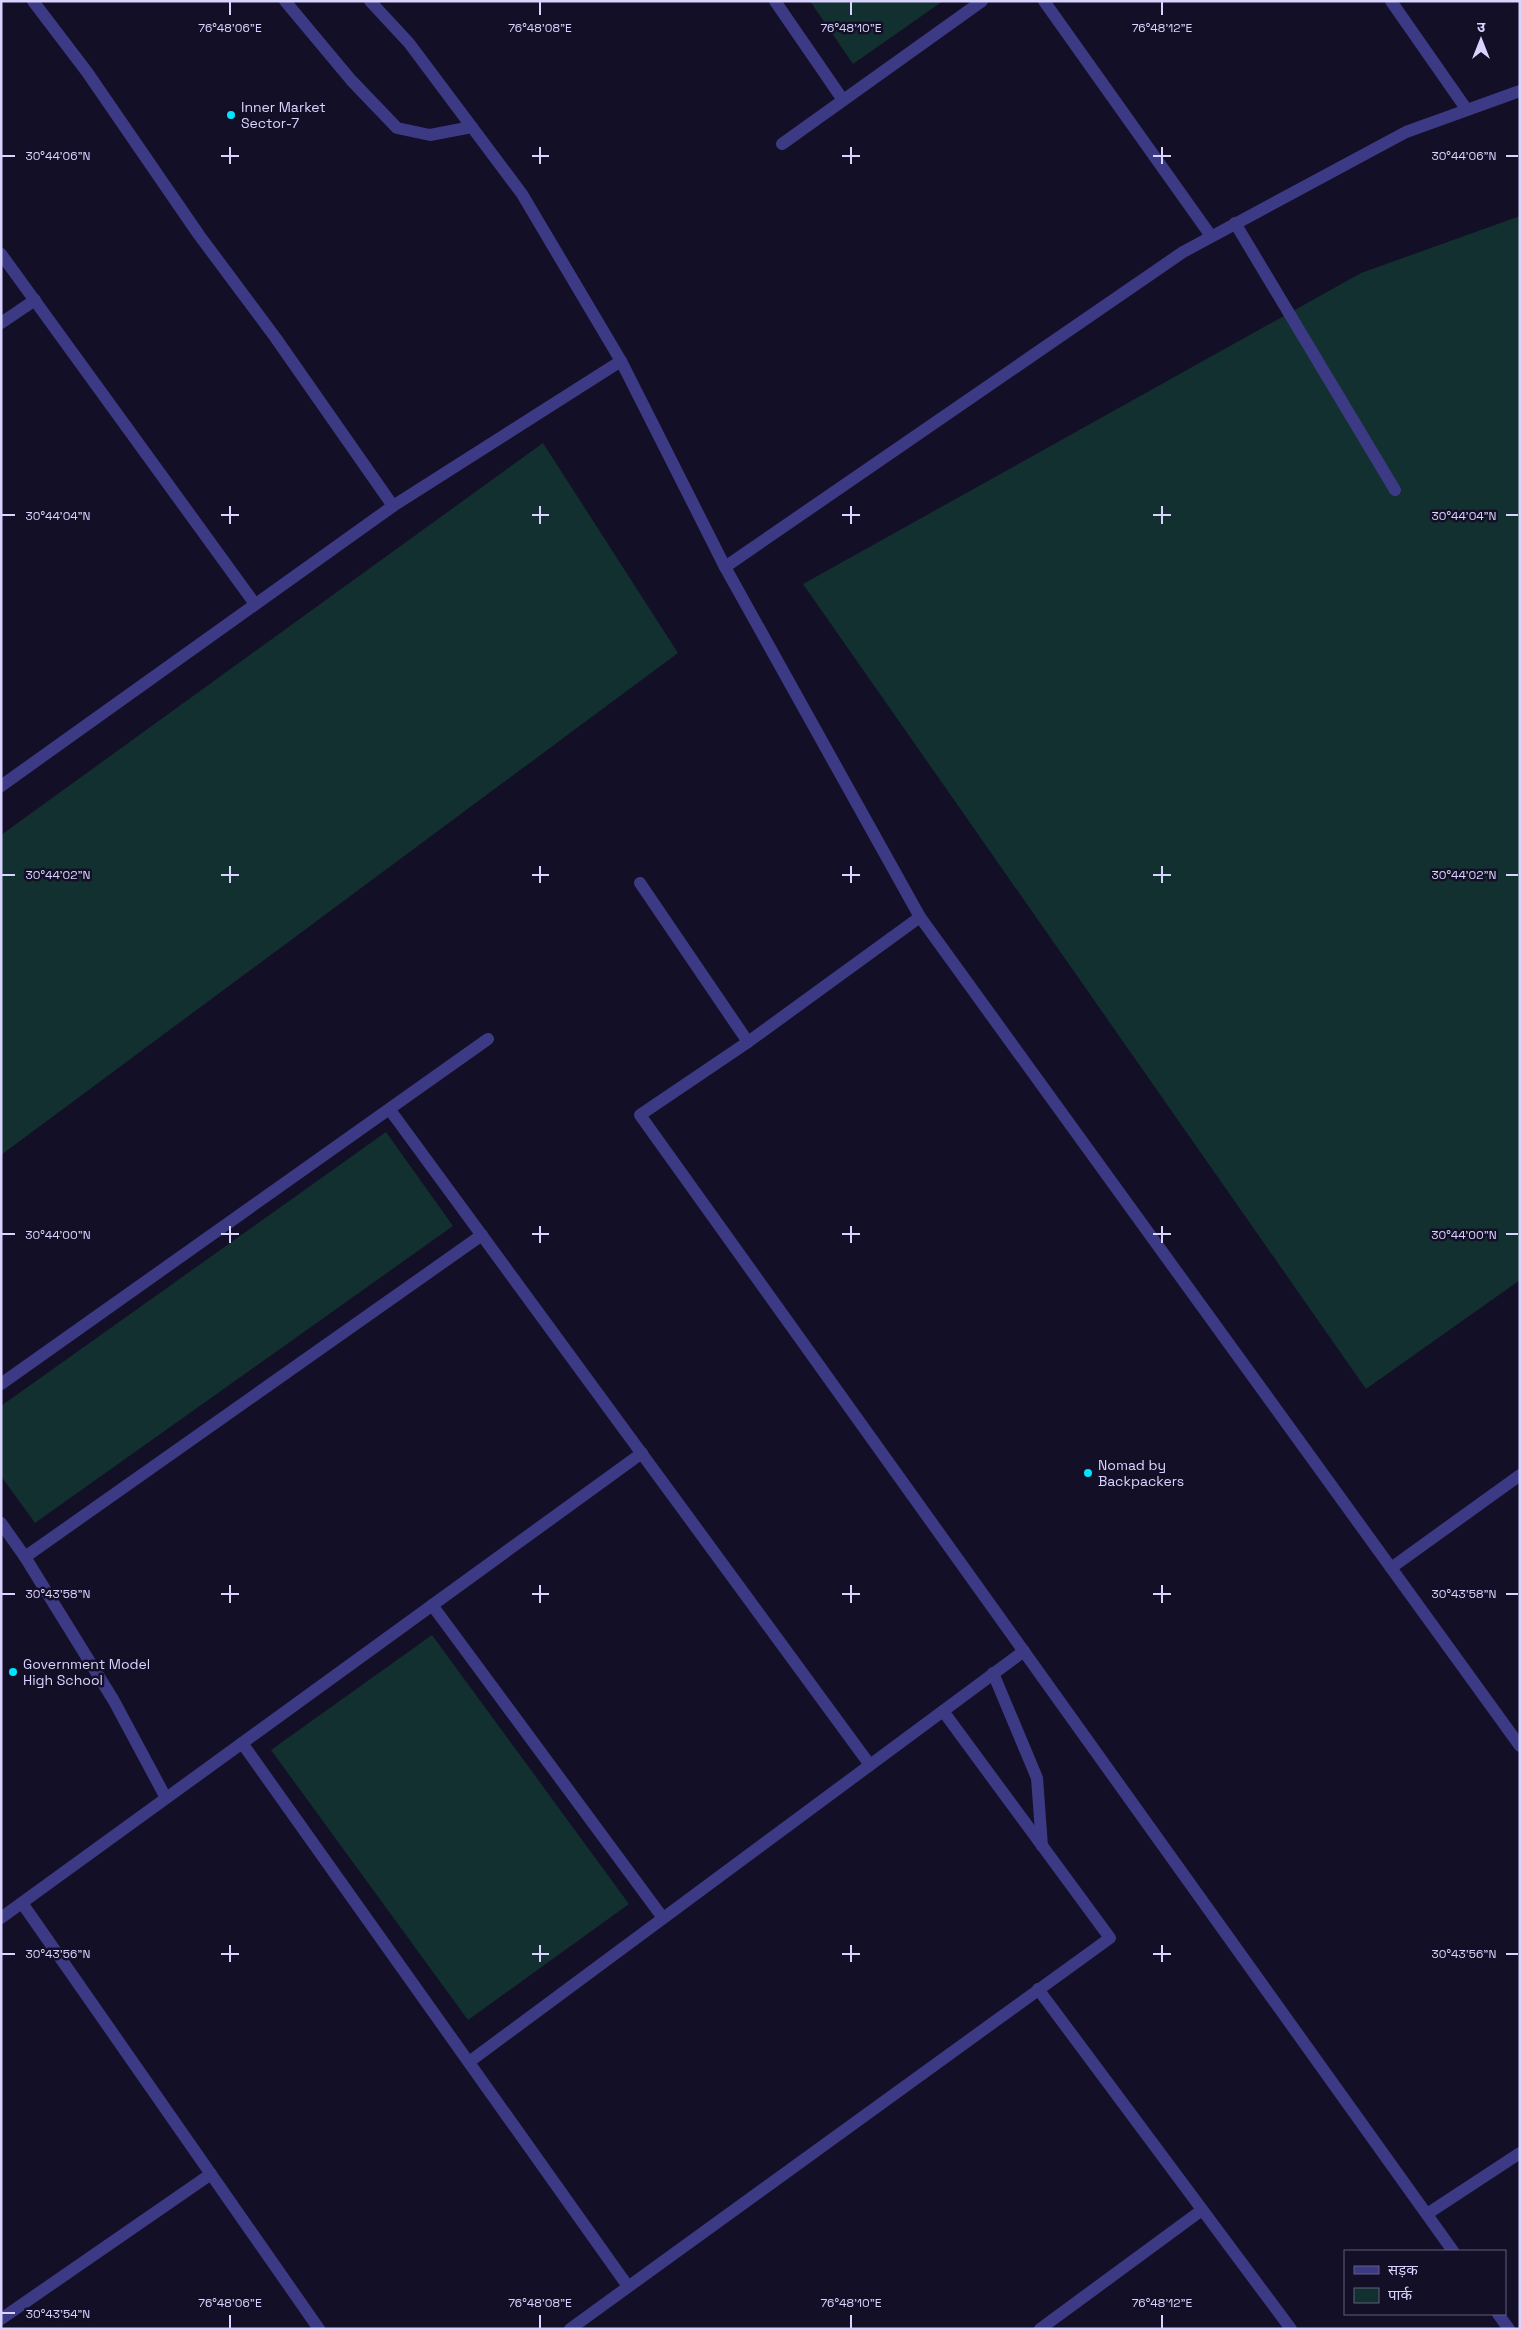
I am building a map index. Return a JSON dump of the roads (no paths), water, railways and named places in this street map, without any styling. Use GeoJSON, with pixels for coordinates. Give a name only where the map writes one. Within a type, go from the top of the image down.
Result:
{"type":"FeatureCollection","features":[{"type":"Feature","properties":{"kind":"street"},"geometry":{"type":"LineString","coordinates":[[33,1],[93,80],[199,235],[275,337],[393,506]]}},
{"type":"Feature","properties":{"kind":"street"},"geometry":{"type":"LineString","coordinates":[[285,1],[351,80],[397,128],[430,135],[472,127]]}},
{"type":"Feature","properties":{"kind":"street"},"geometry":{"type":"LineString","coordinates":[[370,1],[409,43],[522,194],[621,361],[725,567],[920,917],[1520,1746]]}},
{"type":"Feature","properties":{"kind":"street"},"geometry":{"type":"LineString","coordinates":[[775,1],[843,100]]}},
{"type":"Feature","properties":{"kind":"street"},"geometry":{"type":"LineString","coordinates":[[782,144],[982,1]]}},
{"type":"Feature","properties":{"kind":"street"},"geometry":{"type":"LineString","coordinates":[[1044,1],[1211,236]]}},
{"type":"Feature","properties":{"kind":"street"},"geometry":{"type":"LineString","coordinates":[[1391,1],[1468,110]]}},
{"type":"Feature","properties":{"kind":"street"},"geometry":{"type":"LineString","coordinates":[[725,567],[1183,252],[1406,132],[1520,91]]}},
{"type":"Feature","properties":{"kind":"street"},"geometry":{"type":"LineString","coordinates":[[1235,224],[1395,490]]}},
{"type":"Feature","properties":{"kind":"street"},"geometry":{"type":"LineString","coordinates":[[1,254],[255,604]]}},
{"type":"Feature","properties":{"kind":"street"},"geometry":{"type":"LineString","coordinates":[[1,323],[35,300]]}},
{"type":"Feature","properties":{"kind":"street"},"geometry":{"type":"LineString","coordinates":[[1,786],[393,506],[621,361]]}},
{"type":"Feature","properties":{"kind":"street"},"geometry":{"type":"LineString","coordinates":[[640,883],[748,1042]]}},
{"type":"Feature","properties":{"kind":"street"},"geometry":{"type":"LineString","coordinates":[[920,917],[748,1042],[640,1116],[1452,2250]]}},
{"type":"Feature","properties":{"kind":"street"},"geometry":{"type":"LineString","coordinates":[[1,1384],[488,1039]]}},
{"type":"Feature","properties":{"kind":"street"},"geometry":{"type":"LineString","coordinates":[[390,1110],[870,1765]]}},
{"type":"Feature","properties":{"kind":"street"},"geometry":{"type":"LineString","coordinates":[[25,1557],[482,1235]]}},
{"type":"Feature","properties":{"kind":"street"},"geometry":{"type":"LineString","coordinates":[[1,1918],[642,1453]]}},
{"type":"Feature","properties":{"kind":"street"},"geometry":{"type":"LineString","coordinates":[[1391,1568],[1520,1475]]}},
{"type":"Feature","properties":{"kind":"street"},"geometry":{"type":"LineString","coordinates":[[1,1523],[25,1557],[114,1701],[166,1798]]}},
{"type":"Feature","properties":{"kind":"street"},"geometry":{"type":"LineString","coordinates":[[432,1606],[663,1918]]}},
{"type":"Feature","properties":{"kind":"street"},"geometry":{"type":"LineString","coordinates":[[469,2062],[1024,1651]]}},
{"type":"Feature","properties":{"kind":"street"},"geometry":{"type":"LineString","coordinates":[[993,1674],[1037,1778],[1042,1846]]}},
{"type":"Feature","properties":{"kind":"street"},"geometry":{"type":"LineString","coordinates":[[570,2329],[627,2285],[1110,1938],[943,1711]]}},
{"type":"Feature","properties":{"kind":"street"},"geometry":{"type":"LineString","coordinates":[[242,1743],[627,2285]]}},
{"type":"Feature","properties":{"kind":"street"},"geometry":{"type":"LineString","coordinates":[[22,1903],[319,2329]]}},
{"type":"Feature","properties":{"kind":"street"},"geometry":{"type":"LineString","coordinates":[[1038,1989],[1291,2329]]}},
{"type":"Feature","properties":{"kind":"street"},"geometry":{"type":"LineString","coordinates":[[1427,2214],[1520,2153]]}},
{"type":"Feature","properties":{"kind":"street"},"geometry":{"type":"LineString","coordinates":[[1,2319],[211,2174]]}},
{"type":"Feature","properties":{"kind":"street"},"geometry":{"type":"LineString","coordinates":[[1040,2329],[1202,2210]]}},
{"type":"Feature","properties":{"kind":"street"},"geometry":{"type":"LineString","coordinates":[[1499,2315],[1509,2329]]}},
{"type":"Feature","properties":{"kind":"place","name":"Inner Market Sector-7"},"geometry":{"type":"Point","coordinates":[231,115]}},
{"type":"Feature","properties":{"kind":"place","name":"Nomad by Backpackers"},"geometry":{"type":"Point","coordinates":[1088,1473]}},
{"type":"Feature","properties":{"kind":"place","name":"Government Model High School"},"geometry":{"type":"Point","coordinates":[13,1672]}}]}
